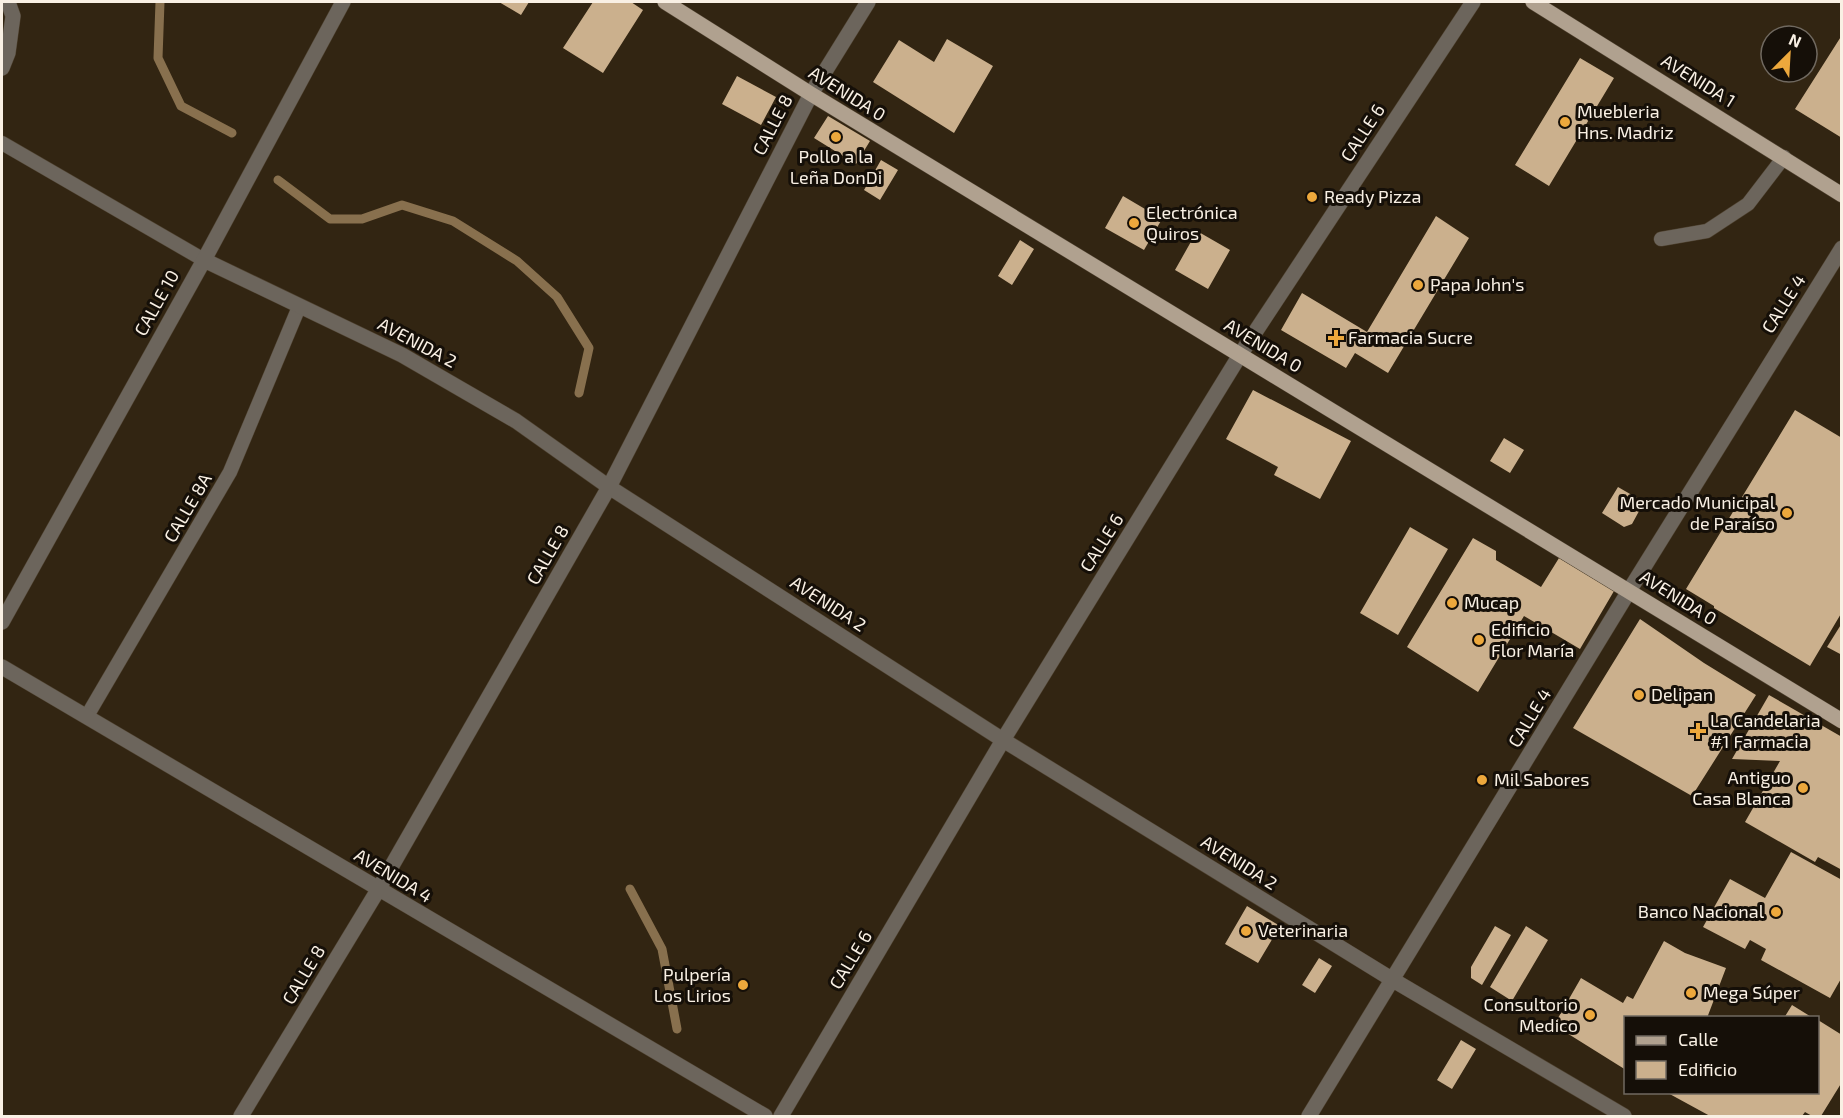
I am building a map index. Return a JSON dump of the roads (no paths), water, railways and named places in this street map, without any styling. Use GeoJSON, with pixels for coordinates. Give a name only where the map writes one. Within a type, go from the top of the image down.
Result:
{"type":"FeatureCollection","features":[{"type":"Feature","properties":{"kind":"main road","name":"AVENIDA 0"},"geometry":{"type":"LineString","coordinates":[[665,2],[811,94],[1842,721]]}},
{"type":"Feature","properties":{"kind":"main road","name":"AVENIDA 1"},"geometry":{"type":"LineString","coordinates":[[1533,2],[1842,195]]}},
{"type":"Feature","properties":{"kind":"street"},"geometry":{"type":"LineString","coordinates":[[2,68],[8,53],[14,16],[8,2]]}},
{"type":"Feature","properties":{"kind":"street","name":"CALLE 10"},"geometry":{"type":"LineString","coordinates":[[2,622],[204,260],[343,2]]}},
{"type":"Feature","properties":{"kind":"street","name":"CALLE 8"},"geometry":{"type":"LineString","coordinates":[[241,1116],[378,890],[609,487],[811,94],[868,2]]}},
{"type":"Feature","properties":{"kind":"street","name":"CALLE 6"},"geometry":{"type":"LineString","coordinates":[[781,1116],[1004,740],[1240,355],[1473,2]]}},
{"type":"Feature","properties":{"kind":"street","name":"CALLE 4"},"geometry":{"type":"LineString","coordinates":[[1309,1116],[1629,591],[1842,248]]}},
{"type":"Feature","properties":{"kind":"street","name":"AVENIDA 2"},"geometry":{"type":"LineString","coordinates":[[204,260],[402,356],[516,421],[609,487],[1004,740],[1393,980],[1624,1116]]}},
{"type":"Feature","properties":{"kind":"street","name":"AVENIDA 4"},"geometry":{"type":"LineString","coordinates":[[2,667],[765,1116]]}},
{"type":"Feature","properties":{"kind":"lane","name":"AVENIDA 2"},"geometry":{"type":"LineString","coordinates":[[2,143],[204,260]]}},
{"type":"Feature","properties":{"kind":"lane"},"geometry":{"type":"LineString","coordinates":[[1661,239],[1707,231],[1748,204],[1784,157]]}},
{"type":"Feature","properties":{"kind":"lane","name":"CALLE 8A"},"geometry":{"type":"LineString","coordinates":[[87,716],[230,472],[299,307]]}},
{"type":"Feature","properties":{"kind":"waterway"},"geometry":{"type":"LineString","coordinates":[[160,2],[158,58],[181,106],[232,133]]}},
{"type":"Feature","properties":{"kind":"waterway"},"geometry":{"type":"LineString","coordinates":[[278,180],[330,219],[362,219],[402,205],[453,221],[517,261],[557,297],[589,348],[579,393]]}},
{"type":"Feature","properties":{"kind":"waterway"},"geometry":{"type":"LineString","coordinates":[[630,889],[662,949],[677,1029]]}},
{"type":"Feature","properties":{"kind":"place","name":"Muebleria Hns. Madriz"},"geometry":{"type":"Point","coordinates":[1565,122]}},
{"type":"Feature","properties":{"kind":"place","name":"Pollo a la Leña DonDi"},"geometry":{"type":"Point","coordinates":[836,137]}},
{"type":"Feature","properties":{"kind":"place","name":"Ready Pizza"},"geometry":{"type":"Point","coordinates":[1312,197]}},
{"type":"Feature","properties":{"kind":"place","name":"Electrónica Quiros"},"geometry":{"type":"Point","coordinates":[1134,223]}},
{"type":"Feature","properties":{"kind":"place","name":"Papa John's"},"geometry":{"type":"Point","coordinates":[1418,285]}},
{"type":"Feature","properties":{"kind":"place","name":"Farmacia Sucre"},"geometry":{"type":"Point","coordinates":[1336,338]}},
{"type":"Feature","properties":{"kind":"place","name":"Mercado Municipal de Paraíso"},"geometry":{"type":"Point","coordinates":[1787,513]}},
{"type":"Feature","properties":{"kind":"place","name":"Mucap"},"geometry":{"type":"Point","coordinates":[1452,603]}},
{"type":"Feature","properties":{"kind":"place","name":"Edificio Flor María"},"geometry":{"type":"Point","coordinates":[1479,640]}},
{"type":"Feature","properties":{"kind":"place","name":"Delipan"},"geometry":{"type":"Point","coordinates":[1639,695]}},
{"type":"Feature","properties":{"kind":"place","name":"La Candelaria #1 Farmacia"},"geometry":{"type":"Point","coordinates":[1698,731]}},
{"type":"Feature","properties":{"kind":"place","name":"Mil Sabores"},"geometry":{"type":"Point","coordinates":[1482,780]}},
{"type":"Feature","properties":{"kind":"place","name":"Antiguo Casa Blanca"},"geometry":{"type":"Point","coordinates":[1803,788]}},
{"type":"Feature","properties":{"kind":"place","name":"Banco Nacional"},"geometry":{"type":"Point","coordinates":[1776,912]}},
{"type":"Feature","properties":{"kind":"place","name":"Veterinaria"},"geometry":{"type":"Point","coordinates":[1246,931]}},
{"type":"Feature","properties":{"kind":"place","name":"Pulpería Los Lirios"},"geometry":{"type":"Point","coordinates":[743,985]}},
{"type":"Feature","properties":{"kind":"place","name":"Mega Súper"},"geometry":{"type":"Point","coordinates":[1691,993]}},
{"type":"Feature","properties":{"kind":"place","name":"Consultorio Medico"},"geometry":{"type":"Point","coordinates":[1590,1015]}}]}
